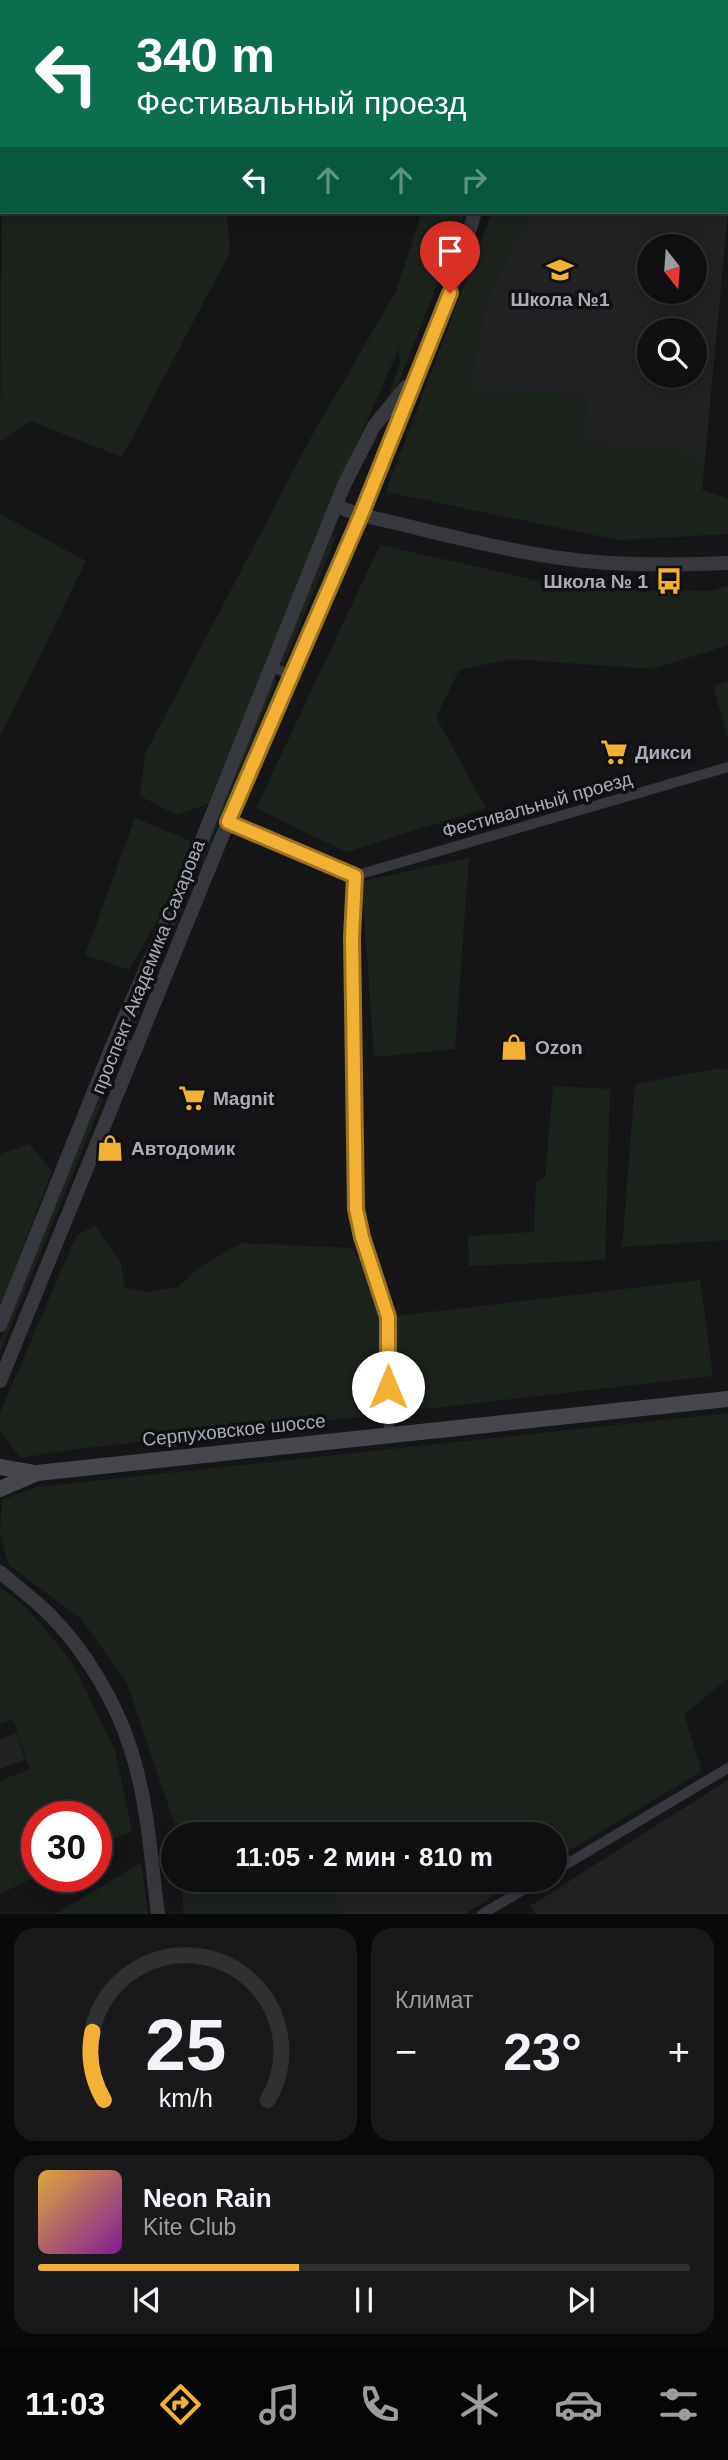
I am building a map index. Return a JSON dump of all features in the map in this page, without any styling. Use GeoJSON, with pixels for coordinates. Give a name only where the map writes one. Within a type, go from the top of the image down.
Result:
{"type":"FeatureCollection","features":[{"type":"Feature","properties":{"kind":"main road","name":"Серпуховское шоссе"},"geometry":{"type":"LineString","coordinates":[[37,1473],[728,1399]]}},
{"type":"Feature","properties":{"kind":"main road"},"geometry":{"type":"LineString","coordinates":[[0,1468],[37,1473]]}},
{"type":"Feature","properties":{"kind":"main road"},"geometry":{"type":"LineString","coordinates":[[0,1489],[37,1473]]}},
{"type":"Feature","properties":{"kind":"street","name":"проспект Академика Сахарова"},"geometry":{"type":"LineString","coordinates":[[1,1374],[228,822],[361,515],[450,293],[474,214]]}},
{"type":"Feature","properties":{"kind":"street","name":"проспект Академика Сахарова"},"geometry":{"type":"LineString","coordinates":[[0,1325],[115,1040],[191,867],[356,460],[374,426],[416,375]]}},
{"type":"Feature","properties":{"kind":"street"},"geometry":{"type":"LineString","coordinates":[[336,506],[361,515],[561,557],[608,563],[728,563]]}},
{"type":"Feature","properties":{"kind":"street"},"geometry":{"type":"LineString","coordinates":[[272,667],[291,676]]}},
{"type":"Feature","properties":{"kind":"street","name":"Фестивальный проезд"},"geometry":{"type":"LineString","coordinates":[[355,876],[728,767]]}},
{"type":"Feature","properties":{"kind":"street"},"geometry":{"type":"LineString","coordinates":[[228,822],[355,876],[352,937],[356,1209],[362,1237],[388,1317],[389,1434]]}},
{"type":"Feature","properties":{"kind":"street"},"geometry":{"type":"LineString","coordinates":[[191,867],[208,872]]}},
{"type":"Feature","properties":{"kind":"street"},"geometry":{"type":"LineString","coordinates":[[115,1040],[134,1048]]}},
{"type":"Feature","properties":{"kind":"street"},"geometry":{"type":"LineString","coordinates":[[0,1572],[49,1614],[84,1657],[112,1704],[131,1749],[143,1795],[158,1914]]}},
{"type":"Feature","properties":{"kind":"street"},"geometry":{"type":"LineString","coordinates":[[567,1864],[728,1768]]}},
{"type":"Feature","properties":{"kind":"street"},"geometry":{"type":"LineString","coordinates":[[482,1914],[520,1892]]}},
{"type":"Feature","properties":{"kind":"shaded area"},"geometry":{"type":"Polygon","coordinates":[[[2,214],[227,214],[230,252],[122,457],[31,421],[0,442],[2,214]]]}},
{"type":"Feature","properties":{"kind":"shaded area"},"geometry":{"type":"Polygon","coordinates":[[[421,214],[464,214],[399,382],[388,397],[400,364],[399,348],[208,804],[177,815],[140,796],[145,754],[309,441],[396,291],[421,214]]]}},
{"type":"Feature","properties":{"kind":"shaded area","name":"Школа №1"},"geometry":{"type":"Polygon","coordinates":[[[491,214],[728,214],[702,490],[398,461],[491,214]]]}},
{"type":"Feature","properties":{"kind":"shaded area"},"geometry":{"type":"Polygon","coordinates":[[[491,214],[527,214],[487,304],[470,388],[589,394],[584,439],[702,452],[702,490],[728,498],[728,534],[618,540],[386,492],[491,214]]]}},
{"type":"Feature","properties":{"kind":"shaded area"},"geometry":{"type":"Polygon","coordinates":[[[0,514],[86,561],[0,737],[0,514]]]}},
{"type":"Feature","properties":{"kind":"shaded area"},"geometry":{"type":"Polygon","coordinates":[[[332,535],[336,536],[284,664],[280,662],[332,535]]]}},
{"type":"Feature","properties":{"kind":"shaded area"},"geometry":{"type":"Polygon","coordinates":[[[380,545],[575,589],[709,591],[728,586],[728,645],[653,669],[510,659],[459,670],[436,717],[486,808],[346,852],[256,808],[380,545]]]}},
{"type":"Feature","properties":{"kind":"shaded area"},"geometry":{"type":"Polygon","coordinates":[[[273,679],[277,680],[203,862],[199,860],[273,679]]]}},
{"type":"Feature","properties":{"kind":"shaded area"},"geometry":{"type":"Polygon","coordinates":[[[728,681],[728,738],[713,686],[728,681]]]}},
{"type":"Feature","properties":{"kind":"shaded area"},"geometry":{"type":"Polygon","coordinates":[[[135,818],[200,845],[129,970],[85,955],[135,818]]]}},
{"type":"Feature","properties":{"kind":"shaded area"},"geometry":{"type":"Polygon","coordinates":[[[469,858],[455,1049],[374,1057],[362,881],[469,858]]]}},
{"type":"Feature","properties":{"kind":"shaded area"},"geometry":{"type":"Polygon","coordinates":[[[191,877],[195,878],[130,1036],[126,1034],[191,877]]]}},
{"type":"Feature","properties":{"kind":"shaded area"},"geometry":{"type":"Polygon","coordinates":[[[720,1068],[728,1070],[728,1240],[622,1247],[635,1084],[720,1068]]]}},
{"type":"Feature","properties":{"kind":"shaded area"},"geometry":{"type":"Polygon","coordinates":[[[553,1086],[610,1089],[605,1260],[469,1266],[468,1236],[534,1232],[536,1181],[545,1177],[553,1086]]]}},
{"type":"Feature","properties":{"kind":"shaded area"},"geometry":{"type":"Polygon","coordinates":[[[103,1088],[107,1090],[0,1352],[0,1340],[103,1088]]]}},
{"type":"Feature","properties":{"kind":"shaded area"},"geometry":{"type":"Polygon","coordinates":[[[29,1144],[52,1171],[0,1308],[0,1154],[29,1144]]]}},
{"type":"Feature","properties":{"kind":"shaded area"},"geometry":{"type":"Polygon","coordinates":[[[95,1225],[121,1263],[125,1287],[146,1292],[178,1287],[201,1266],[241,1243],[351,1248],[365,1267],[380,1318],[700,1280],[713,1376],[69,1450],[20,1458],[0,1429],[0,1413],[76,1236],[95,1225]]]}},
{"type":"Feature","properties":{"kind":"shaded area"},"geometry":{"type":"Polygon","coordinates":[[[728,1413],[728,1678],[684,1715],[702,1771],[567,1852],[567,1822],[439,1822],[433,1814],[421,1822],[174,1822],[126,1681],[80,1618],[9,1565],[0,1533],[2,1500],[37,1487],[728,1413]]]}},
{"type":"Feature","properties":{"kind":"shaded area"},"geometry":{"type":"Polygon","coordinates":[[[0,1587],[26,1607],[72,1662],[115,1750],[132,1831],[112,1840],[112,1801],[21,1801],[21,1884],[0,1894],[0,1781],[30,1769],[13,1719],[0,1724],[0,1587]]]}},
{"type":"Feature","properties":{"kind":"shaded area"},"geometry":{"type":"Polygon","coordinates":[[[17,1733],[25,1760],[0,1769],[0,1739],[17,1733]]]}},
{"type":"Feature","properties":{"kind":"shaded area"},"geometry":{"type":"Polygon","coordinates":[[[728,1780],[728,1914],[536,1914],[530,1906],[552,1892],[567,1892],[567,1882],[728,1780]]]}},
{"type":"Feature","properties":{"kind":"shaded area"},"geometry":{"type":"Polygon","coordinates":[[[433,1802],[446,1822],[402,1822],[433,1802]]]}},
{"type":"Feature","properties":{"kind":"shaded area"},"geometry":{"type":"Polygon","coordinates":[[[141,1863],[148,1914],[55,1914],[92,1892],[112,1892],[112,1880],[141,1863]]]}},
{"type":"Feature","properties":{"kind":"shaded area"},"geometry":{"type":"Polygon","coordinates":[[[182,1892],[334,1892],[339,1914],[184,1914],[182,1892]]]}},
{"type":"Feature","properties":{"kind":"shaded area"},"geometry":{"type":"Polygon","coordinates":[[[324,1892],[490,1892],[493,1896],[465,1914],[338,1914],[324,1892]]]}},
{"type":"Feature","properties":{"kind":"place","name":"Школа №1"},"geometry":{"type":"Point","coordinates":[560,270]}},
{"type":"Feature","properties":{"kind":"place","name":"Школа № 1"},"geometry":{"type":"Point","coordinates":[669,581]}},
{"type":"Feature","properties":{"kind":"place","name":"Дикси"},"geometry":{"type":"Point","coordinates":[614,752]}},
{"type":"Feature","properties":{"kind":"place","name":"Ozon"},"geometry":{"type":"Point","coordinates":[514,1047]}},
{"type":"Feature","properties":{"kind":"place","name":"Magnit"},"geometry":{"type":"Point","coordinates":[192,1098]}},
{"type":"Feature","properties":{"kind":"place","name":"Автодомик"},"geometry":{"type":"Point","coordinates":[110,1148]}},
{"type":"Feature","properties":{"kind":"route"},"geometry":{"type":"LineString","coordinates":[[388,1387],[388,1317],[362,1237],[356,1209],[352,937],[355,876],[228,822],[361,515],[450,293]]}}]}
